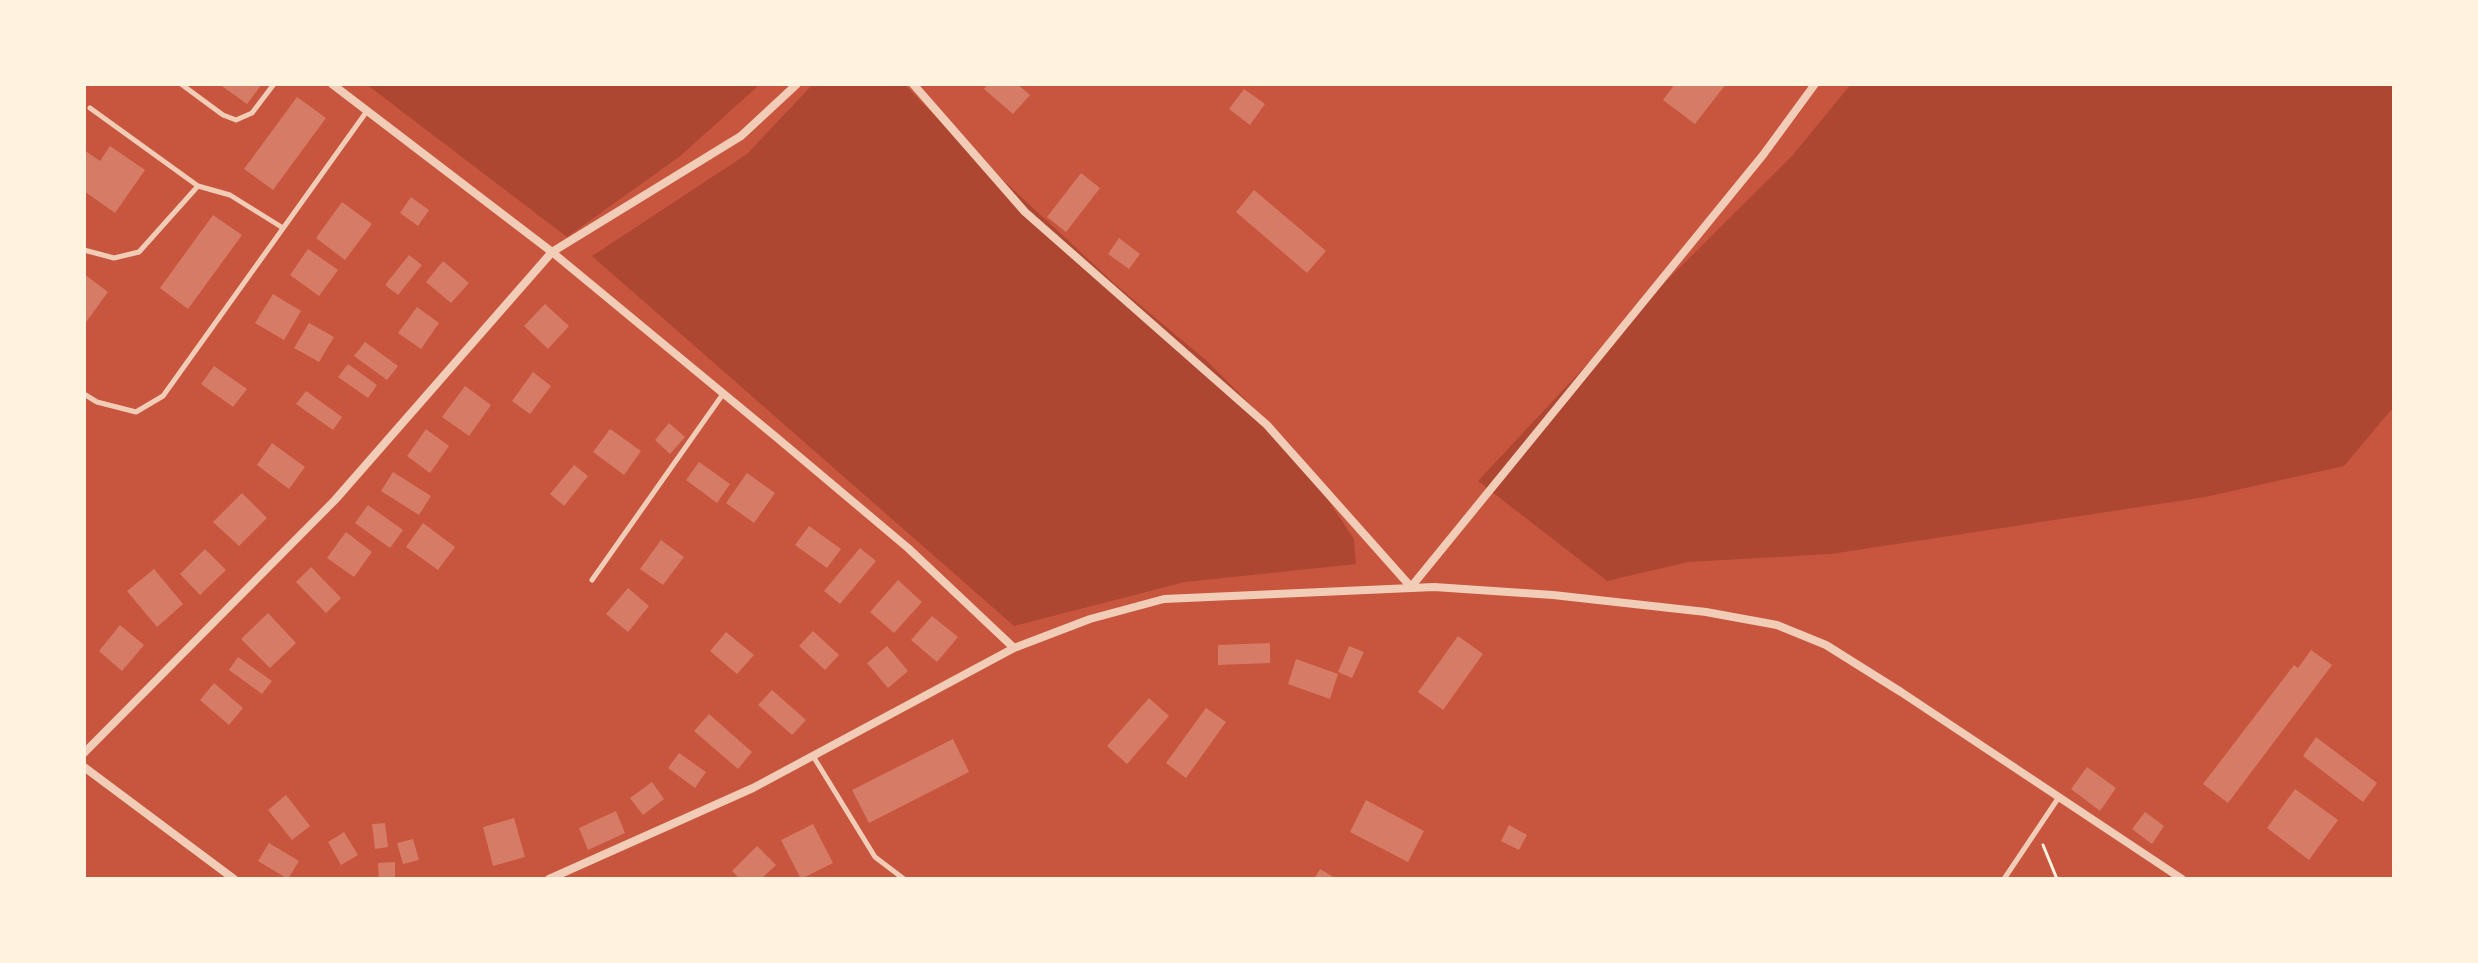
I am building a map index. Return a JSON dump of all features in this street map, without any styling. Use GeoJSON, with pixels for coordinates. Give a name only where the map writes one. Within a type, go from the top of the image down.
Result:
{"type":"FeatureCollection","features":[{"type":"Feature","properties":{"kind":"street"},"geometry":{"type":"LineString","coordinates":[[332,84],[552,252],[908,548],[1014,648]]}},
{"type":"Feature","properties":{"kind":"street"},"geometry":{"type":"LineString","coordinates":[[84,753],[335,500],[552,252],[741,136],[797,84]]}},
{"type":"Feature","properties":{"kind":"street"},"geometry":{"type":"LineString","coordinates":[[913,84],[1025,212],[1267,425],[1411,587],[1763,155],[1815,84]]}},
{"type":"Feature","properties":{"kind":"street"},"geometry":{"type":"LineString","coordinates":[[549,879],[753,788],[1014,648],[1090,619],[1164,599],[1434,587],[1553,595],[1706,612],[1777,625],[1826,645],[2182,879]]}},
{"type":"Feature","properties":{"kind":"street"},"geometry":{"type":"LineString","coordinates":[[84,767],[234,879]]}},
{"type":"Feature","properties":{"kind":"lane"},"geometry":{"type":"LineString","coordinates":[[181,84],[223,115],[236,120],[252,113],[274,84]]}},
{"type":"Feature","properties":{"kind":"lane"},"geometry":{"type":"LineString","coordinates":[[90,108],[198,186],[230,195],[283,228]]}},
{"type":"Feature","properties":{"kind":"lane"},"geometry":{"type":"LineString","coordinates":[[84,394],[97,402],[136,412],[163,396],[367,110]]}},
{"type":"Feature","properties":{"kind":"lane"},"geometry":{"type":"LineString","coordinates":[[84,250],[114,258],[139,252],[198,186]]}},
{"type":"Feature","properties":{"kind":"lane"},"geometry":{"type":"LineString","coordinates":[[592,580],[723,394]]}},
{"type":"Feature","properties":{"kind":"lane"},"geometry":{"type":"LineString","coordinates":[[813,756],[875,857],[904,879]]}},
{"type":"Feature","properties":{"kind":"lane"},"geometry":{"type":"LineString","coordinates":[[2004,879],[2059,797]]}},
{"type":"Feature","properties":{"kind":"path"},"geometry":{"type":"LineString","coordinates":[[2037,831],[2057,879]]}},
{"type":"Feature","properties":{"kind":"shaded area"},"geometry":{"type":"Polygon","coordinates":[[[366,84],[754,84],[757,87],[679,157],[567,237],[366,84]]]}},
{"type":"Feature","properties":{"kind":"shaded area"},"geometry":{"type":"Polygon","coordinates":[[[813,84],[904,84],[1116,285],[1207,361],[1292,446],[1354,539],[1356,564],[1185,582],[1014,626],[592,256],[747,154],[813,84]]]}},
{"type":"Feature","properties":{"kind":"shaded area"},"geometry":{"type":"Polygon","coordinates":[[[1851,84],[2394,84],[2394,411],[2391,410],[2344,466],[2205,497],[1831,554],[1688,562],[1607,581],[1478,481],[1648,299],[1792,156],[1851,84]]]}},
{"type":"Feature","properties":{"kind":"building"},"geometry":{"type":"Polygon","coordinates":[[[219,84],[262,84],[247,104],[219,84]]]}},
{"type":"Feature","properties":{"kind":"building"},"geometry":{"type":"Polygon","coordinates":[[[988,84],[1017,84],[1030,95],[1013,114],[984,89],[988,84]]]}},
{"type":"Feature","properties":{"kind":"building"},"geometry":{"type":"Polygon","coordinates":[[[1675,84],[1726,84],[1695,124],[1663,100],[1675,84]]]}},
{"type":"Feature","properties":{"kind":"building"},"geometry":{"type":"Polygon","coordinates":[[[1244,89],[1265,104],[1250,125],[1229,109],[1244,89]]]}},
{"type":"Feature","properties":{"kind":"building"},"geometry":{"type":"Polygon","coordinates":[[[297,97],[326,118],[273,190],[244,169],[297,97]]]}},
{"type":"Feature","properties":{"kind":"building"},"geometry":{"type":"Polygon","coordinates":[[[110,146],[145,170],[115,213],[84,191],[84,150],[100,161],[110,146]]]}},
{"type":"Feature","properties":{"kind":"building"},"geometry":{"type":"Polygon","coordinates":[[[1081,173],[1100,188],[1066,232],[1047,217],[1081,173]]]}},
{"type":"Feature","properties":{"kind":"building"},"geometry":{"type":"Polygon","coordinates":[[[1254,190],[1326,251],[1307,273],[1236,212],[1254,190]]]}},
{"type":"Feature","properties":{"kind":"building"},"geometry":{"type":"Polygon","coordinates":[[[411,197],[429,210],[418,226],[400,213],[411,197]]]}},
{"type":"Feature","properties":{"kind":"building"},"geometry":{"type":"Polygon","coordinates":[[[342,202],[372,224],[345,260],[316,238],[342,202]]]}},
{"type":"Feature","properties":{"kind":"building"},"geometry":{"type":"Polygon","coordinates":[[[213,215],[242,235],[188,309],[160,288],[213,215]]]}},
{"type":"Feature","properties":{"kind":"building"},"geometry":{"type":"Polygon","coordinates":[[[1119,238],[1140,254],[1129,269],[1108,254],[1119,238]]]}},
{"type":"Feature","properties":{"kind":"building"},"geometry":{"type":"Polygon","coordinates":[[[308,249],[338,270],[319,296],[290,275],[308,249]]]}},
{"type":"Feature","properties":{"kind":"building"},"geometry":{"type":"Polygon","coordinates":[[[409,255],[422,265],[398,295],[385,285],[409,255]]]}},
{"type":"Feature","properties":{"kind":"building"},"geometry":{"type":"Polygon","coordinates":[[[443,261],[469,283],[451,303],[426,282],[443,261]]]}},
{"type":"Feature","properties":{"kind":"building"},"geometry":{"type":"Polygon","coordinates":[[[84,274],[108,292],[84,325],[84,274]]]}},
{"type":"Feature","properties":{"kind":"building"},"geometry":{"type":"Polygon","coordinates":[[[273,294],[301,311],[284,340],[255,323],[273,294]]]}},
{"type":"Feature","properties":{"kind":"building"},"geometry":{"type":"Polygon","coordinates":[[[545,304],[569,326],[548,349],[524,326],[545,304]]]}},
{"type":"Feature","properties":{"kind":"building"},"geometry":{"type":"Polygon","coordinates":[[[417,307],[439,323],[421,349],[398,333],[417,307]]]}},
{"type":"Feature","properties":{"kind":"building"},"geometry":{"type":"Polygon","coordinates":[[[309,323],[334,337],[319,362],[294,348],[309,323]]]}},
{"type":"Feature","properties":{"kind":"building"},"geometry":{"type":"Polygon","coordinates":[[[365,342],[398,366],[387,380],[354,356],[365,342]]]}},
{"type":"Feature","properties":{"kind":"building"},"geometry":{"type":"Polygon","coordinates":[[[348,364],[377,385],[368,398],[338,377],[348,364]]]}},
{"type":"Feature","properties":{"kind":"building"},"geometry":{"type":"Polygon","coordinates":[[[214,366],[247,389],[233,407],[201,384],[214,366]]]}},
{"type":"Feature","properties":{"kind":"building"},"geometry":{"type":"Polygon","coordinates":[[[533,372],[551,386],[530,414],[512,401],[533,372]]]}},
{"type":"Feature","properties":{"kind":"building"},"geometry":{"type":"Polygon","coordinates":[[[465,386],[491,405],[469,436],[442,417],[465,386]]]}},
{"type":"Feature","properties":{"kind":"building"},"geometry":{"type":"Polygon","coordinates":[[[306,391],[342,417],[333,430],[296,404],[306,391]]]}},
{"type":"Feature","properties":{"kind":"building"},"geometry":{"type":"Polygon","coordinates":[[[669,423],[685,437],[670,454],[655,440],[669,423]]]}},
{"type":"Feature","properties":{"kind":"building"},"geometry":{"type":"Polygon","coordinates":[[[426,429],[449,446],[430,473],[407,456],[426,429]]]}},
{"type":"Feature","properties":{"kind":"building"},"geometry":{"type":"Polygon","coordinates":[[[610,429],[641,451],[624,475],[593,452],[610,429]]]}},
{"type":"Feature","properties":{"kind":"building"},"geometry":{"type":"Polygon","coordinates":[[[272,443],[305,467],[289,489],[257,465],[272,443]]]}},
{"type":"Feature","properties":{"kind":"building"},"geometry":{"type":"Polygon","coordinates":[[[699,462],[730,484],[717,503],[686,480],[699,462]]]}},
{"type":"Feature","properties":{"kind":"building"},"geometry":{"type":"Polygon","coordinates":[[[574,465],[588,476],[564,506],[550,494],[574,465]]]}},
{"type":"Feature","properties":{"kind":"building"},"geometry":{"type":"Polygon","coordinates":[[[393,472],[431,496],[419,515],[381,491],[393,472]]]}},
{"type":"Feature","properties":{"kind":"building"},"geometry":{"type":"Polygon","coordinates":[[[747,473],[775,493],[754,523],[726,503],[747,473]]]}},
{"type":"Feature","properties":{"kind":"building"},"geometry":{"type":"Polygon","coordinates":[[[242,493],[267,518],[239,546],[213,522],[242,493]]]}},
{"type":"Feature","properties":{"kind":"building"},"geometry":{"type":"Polygon","coordinates":[[[368,505],[403,530],[390,548],[355,523],[368,505]]]}},
{"type":"Feature","properties":{"kind":"building"},"geometry":{"type":"Polygon","coordinates":[[[423,523],[455,547],[438,570],[406,547],[423,523]]]}},
{"type":"Feature","properties":{"kind":"building"},"geometry":{"type":"Polygon","coordinates":[[[809,526],[841,549],[827,568],[795,545],[809,526]]]}},
{"type":"Feature","properties":{"kind":"building"},"geometry":{"type":"Polygon","coordinates":[[[346,532],[372,552],[354,577],[327,558],[346,532]]]}},
{"type":"Feature","properties":{"kind":"building"},"geometry":{"type":"Polygon","coordinates":[[[661,540],[684,557],[663,585],[640,569],[661,540]]]}},
{"type":"Feature","properties":{"kind":"building"},"geometry":{"type":"Polygon","coordinates":[[[860,548],[876,561],[840,604],[824,591],[860,548]]]}},
{"type":"Feature","properties":{"kind":"building"},"geometry":{"type":"Polygon","coordinates":[[[205,549],[226,570],[200,595],[180,574],[205,549]]]}},
{"type":"Feature","properties":{"kind":"building"},"geometry":{"type":"Polygon","coordinates":[[[311,567],[341,598],[326,613],[296,582],[311,567]]]}},
{"type":"Feature","properties":{"kind":"building"},"geometry":{"type":"Polygon","coordinates":[[[154,569],[183,604],[157,627],[127,591],[154,569]]]}},
{"type":"Feature","properties":{"kind":"building"},"geometry":{"type":"Polygon","coordinates":[[[898,580],[922,602],[894,633],[870,612],[898,580]]]}},
{"type":"Feature","properties":{"kind":"building"},"geometry":{"type":"Polygon","coordinates":[[[628,588],[649,606],[628,632],[606,614],[628,588]]]}},
{"type":"Feature","properties":{"kind":"building"},"geometry":{"type":"Polygon","coordinates":[[[268,613],[296,643],[270,668],[241,639],[268,613]]]}},
{"type":"Feature","properties":{"kind":"building"},"geometry":{"type":"Polygon","coordinates":[[[932,616],[958,637],[937,662],[911,640],[932,616]]]}},
{"type":"Feature","properties":{"kind":"building"},"geometry":{"type":"Polygon","coordinates":[[[120,625],[144,645],[122,671],[99,651],[120,625]]]}},
{"type":"Feature","properties":{"kind":"building"},"geometry":{"type":"Polygon","coordinates":[[[813,631],[839,655],[825,670],[799,646],[813,631]]]}},
{"type":"Feature","properties":{"kind":"building"},"geometry":{"type":"Polygon","coordinates":[[[726,632],[754,655],[737,674],[710,651],[726,632]]]}},
{"type":"Feature","properties":{"kind":"building"},"geometry":{"type":"Polygon","coordinates":[[[1458,636],[1483,654],[1443,710],[1418,692],[1458,636]]]}},
{"type":"Feature","properties":{"kind":"building"},"geometry":{"type":"Polygon","coordinates":[[[1270,643],[1270,663],[1218,665],[1218,645],[1270,643]]]}},
{"type":"Feature","properties":{"kind":"building"},"geometry":{"type":"Polygon","coordinates":[[[887,646],[908,671],[888,688],[867,663],[887,646]]]}},
{"type":"Feature","properties":{"kind":"building"},"geometry":{"type":"Polygon","coordinates":[[[1349,646],[1364,652],[1352,678],[1338,672],[1349,646]]]}},
{"type":"Feature","properties":{"kind":"building"},"geometry":{"type":"Polygon","coordinates":[[[2311,650],[2332,665],[2228,803],[2203,784],[2294,665],[2298,668],[2311,650]]]}},
{"type":"Feature","properties":{"kind":"building"},"geometry":{"type":"Polygon","coordinates":[[[238,657],[272,681],[262,694],[229,670],[238,657]]]}},
{"type":"Feature","properties":{"kind":"building"},"geometry":{"type":"Polygon","coordinates":[[[1296,659],[1338,674],[1330,699],[1288,684],[1296,659]]]}},
{"type":"Feature","properties":{"kind":"building"},"geometry":{"type":"Polygon","coordinates":[[[214,683],[243,708],[229,725],[200,700],[214,683]]]}},
{"type":"Feature","properties":{"kind":"building"},"geometry":{"type":"Polygon","coordinates":[[[772,690],[806,720],[792,735],[758,705],[772,690]]]}},
{"type":"Feature","properties":{"kind":"building"},"geometry":{"type":"Polygon","coordinates":[[[1149,698],[1169,716],[1127,764],[1107,746],[1149,698]]]}},
{"type":"Feature","properties":{"kind":"building"},"geometry":{"type":"Polygon","coordinates":[[[1206,708],[1226,722],[1186,778],[1166,763],[1206,708]]]}},
{"type":"Feature","properties":{"kind":"building"},"geometry":{"type":"Polygon","coordinates":[[[709,714],[752,752],[738,769],[694,731],[709,714]]]}},
{"type":"Feature","properties":{"kind":"building"},"geometry":{"type":"Polygon","coordinates":[[[2316,737],[2377,783],[2363,802],[2303,756],[2316,737]]]}},
{"type":"Feature","properties":{"kind":"building"},"geometry":{"type":"Polygon","coordinates":[[[953,739],[969,772],[869,823],[852,790],[953,739]]]}},
{"type":"Feature","properties":{"kind":"building"},"geometry":{"type":"Polygon","coordinates":[[[679,753],[706,772],[695,788],[668,768],[679,753]]]}},
{"type":"Feature","properties":{"kind":"building"},"geometry":{"type":"Polygon","coordinates":[[[2087,767],[2116,788],[2100,811],[2071,789],[2087,767]]]}},
{"type":"Feature","properties":{"kind":"building"},"geometry":{"type":"Polygon","coordinates":[[[652,782],[664,799],[643,815],[630,798],[652,782]]]}},
{"type":"Feature","properties":{"kind":"building"},"geometry":{"type":"Polygon","coordinates":[[[2295,789],[2338,820],[2309,860],[2267,828],[2295,789]]]}},
{"type":"Feature","properties":{"kind":"building"},"geometry":{"type":"Polygon","coordinates":[[[286,795],[310,826],[292,840],[268,810],[286,795]]]}},
{"type":"Feature","properties":{"kind":"building"},"geometry":{"type":"Polygon","coordinates":[[[1366,800],[1424,831],[1408,862],[1350,832],[1366,800]]]}},
{"type":"Feature","properties":{"kind":"building"},"geometry":{"type":"Polygon","coordinates":[[[616,811],[625,833],[588,850],[579,828],[616,811]]]}},
{"type":"Feature","properties":{"kind":"building"},"geometry":{"type":"Polygon","coordinates":[[[2145,812],[2164,826],[2152,844],[2132,829],[2145,812]]]}},
{"type":"Feature","properties":{"kind":"building"},"geometry":{"type":"Polygon","coordinates":[[[514,818],[525,857],[493,866],[483,827],[514,818]]]}},
{"type":"Feature","properties":{"kind":"building"},"geometry":{"type":"Polygon","coordinates":[[[385,823],[388,847],[375,849],[372,824],[385,823]]]}},
{"type":"Feature","properties":{"kind":"building"},"geometry":{"type":"Polygon","coordinates":[[[813,824],[833,863],[801,879],[781,840],[813,824]]]}},
{"type":"Feature","properties":{"kind":"building"},"geometry":{"type":"Polygon","coordinates":[[[1509,825],[1527,835],[1519,850],[1501,841],[1509,825]]]}},
{"type":"Feature","properties":{"kind":"building"},"geometry":{"type":"Polygon","coordinates":[[[344,832],[358,855],[341,865],[328,842],[344,832]]]}},
{"type":"Feature","properties":{"kind":"building"},"geometry":{"type":"Polygon","coordinates":[[[413,839],[419,860],[403,864],[397,843],[413,839]]]}},
{"type":"Feature","properties":{"kind":"building"},"geometry":{"type":"Polygon","coordinates":[[[269,843],[299,861],[288,879],[258,861],[269,843]]]}},
{"type":"Feature","properties":{"kind":"building"},"geometry":{"type":"Polygon","coordinates":[[[757,846],[776,865],[761,879],[740,879],[732,871],[757,846]]]}},
{"type":"Feature","properties":{"kind":"building"},"geometry":{"type":"Polygon","coordinates":[[[395,862],[395,879],[379,879],[378,863],[395,862]]]}},
{"type":"Feature","properties":{"kind":"building"},"geometry":{"type":"Polygon","coordinates":[[[1320,869],[1337,879],[1314,879],[1320,869]]]}}]}
